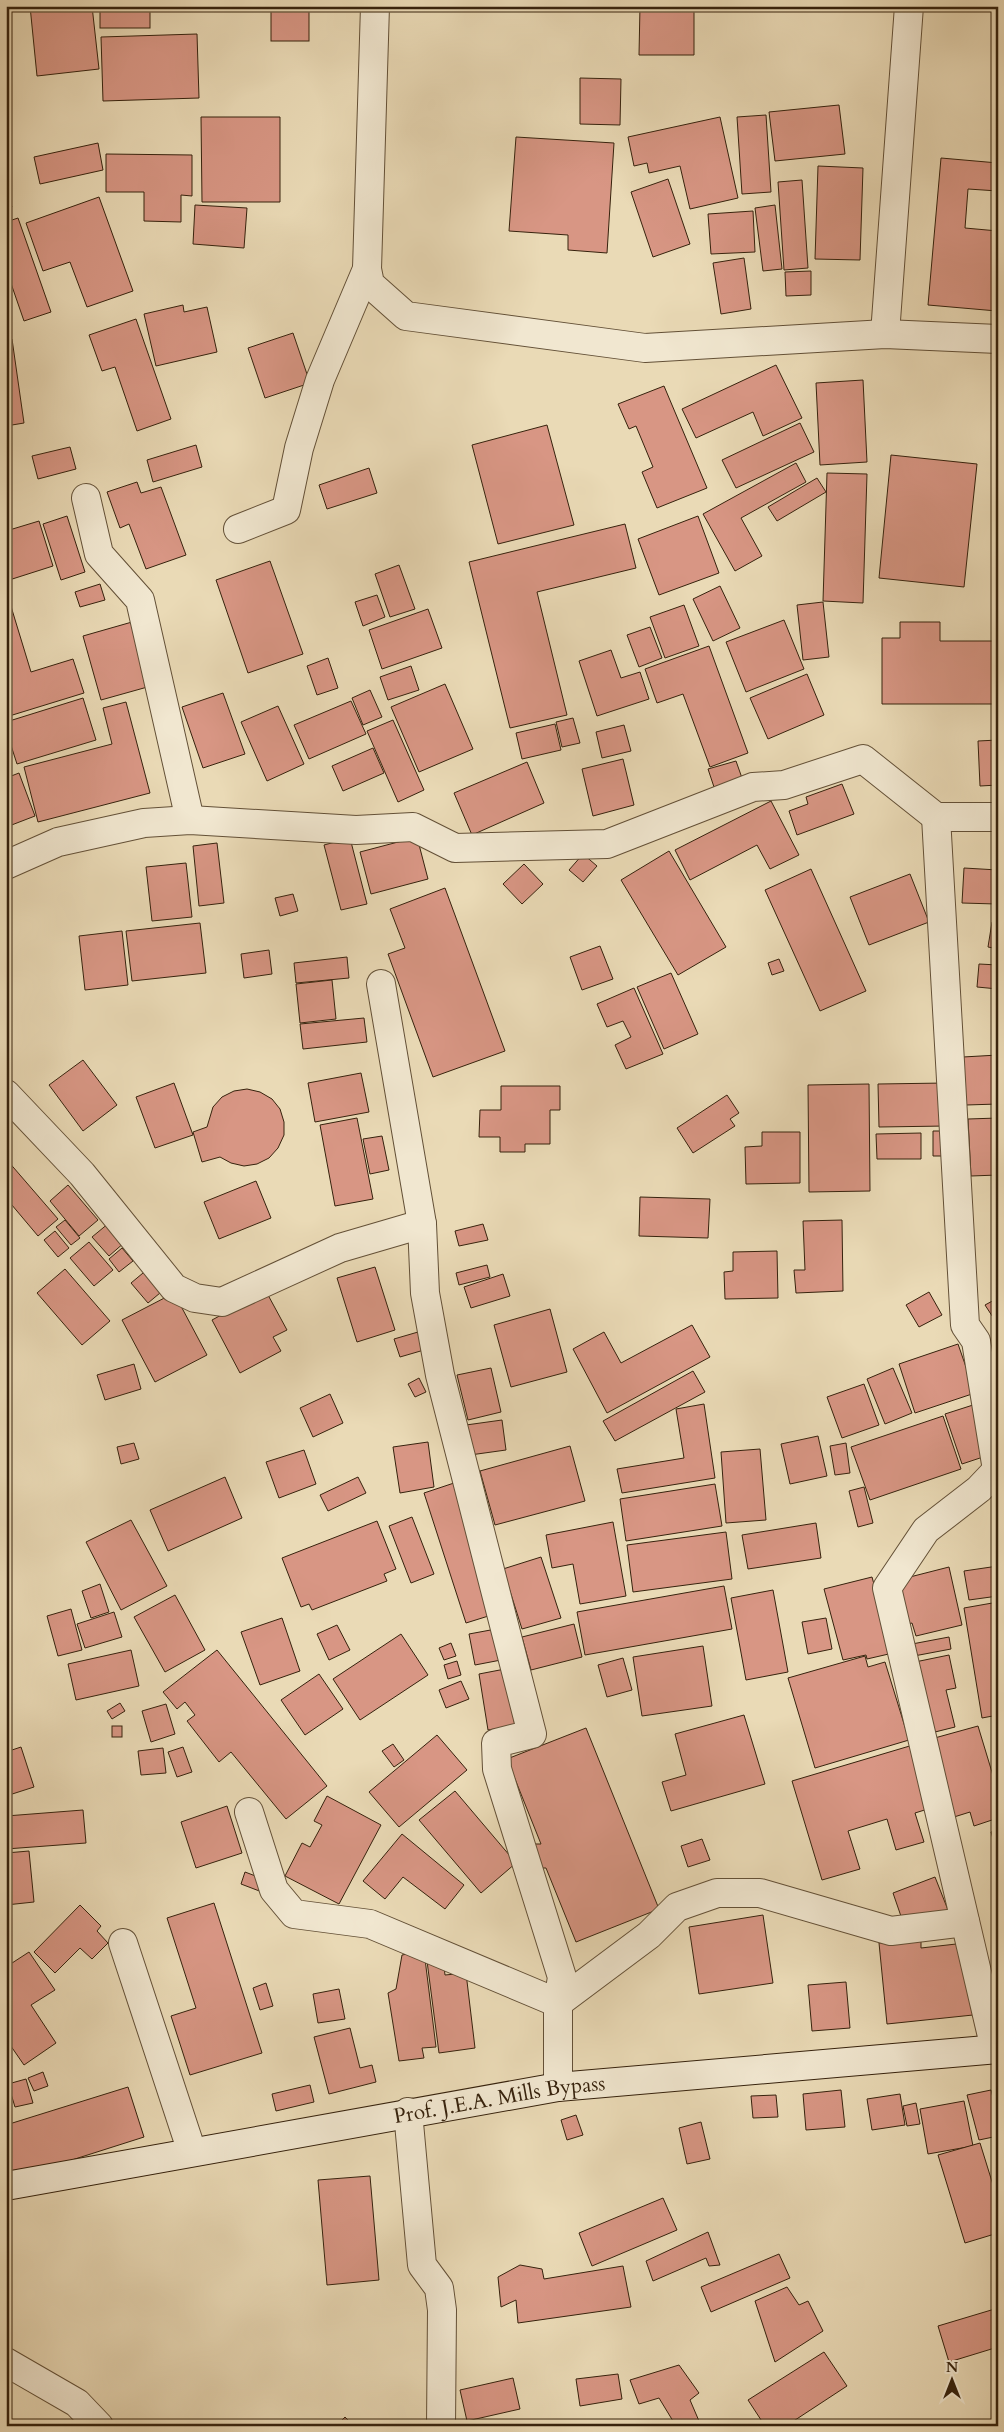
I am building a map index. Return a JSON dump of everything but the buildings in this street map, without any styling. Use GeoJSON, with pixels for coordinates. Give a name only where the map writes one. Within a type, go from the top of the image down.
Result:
{"type":"FeatureCollection","features":[{"type":"Feature","properties":{"kind":"street"},"geometry":{"type":"LineString","coordinates":[[375,6],[368,269],[370,284],[406,316],[645,348],[885,334],[998,339]]}},
{"type":"Feature","properties":{"kind":"street"},"geometry":{"type":"LineString","coordinates":[[885,334],[910,6]]}},
{"type":"Feature","properties":{"kind":"street"},"geometry":{"type":"LineString","coordinates":[[238,529],[286,510],[299,448],[320,380],[368,269]]}},
{"type":"Feature","properties":{"kind":"street"},"geometry":{"type":"LineString","coordinates":[[86,498],[99,554],[140,600],[190,820]]}},
{"type":"Feature","properties":{"kind":"street"},"geometry":{"type":"LineString","coordinates":[[6,865],[58,842],[144,823],[190,820],[356,830],[413,827],[455,848],[607,844],[753,787],[784,785],[863,759],[936,817],[998,817]]}},
{"type":"Feature","properties":{"kind":"street"},"geometry":{"type":"LineString","coordinates":[[936,817],[965,1325],[987,1344],[997,1470],[979,1489],[926,1530],[886,1588],[996,2049]]}},
{"type":"Feature","properties":{"kind":"street"},"geometry":{"type":"LineString","coordinates":[[381,984],[422,1224],[425,1293],[440,1375],[532,1734],[496,1744],[497,1769],[562,1977],[558,2003],[558,2087]]}},
{"type":"Feature","properties":{"kind":"street"},"geometry":{"type":"LineString","coordinates":[[6,1094],[82,1174],[174,1288],[195,1298],[222,1302],[340,1248],[422,1224]]}},
{"type":"Feature","properties":{"kind":"street"},"geometry":{"type":"LineString","coordinates":[[249,1812],[274,1890],[294,1914],[370,1924],[558,2003]]}},
{"type":"Feature","properties":{"kind":"street"},"geometry":{"type":"LineString","coordinates":[[558,2003],[648,1935],[677,1907],[717,1893],[760,1893],[891,1932],[965,1922]]}},
{"type":"Feature","properties":{"kind":"street"},"geometry":{"type":"LineString","coordinates":[[124,1943],[192,2152]]}},
{"type":"Feature","properties":{"kind":"street","name":"Prof. J.E.A. Mills Bypass"},"geometry":{"type":"LineString","coordinates":[[6,2186],[408,2112],[558,2087],[996,2049]]}},
{"type":"Feature","properties":{"kind":"street"},"geometry":{"type":"LineString","coordinates":[[408,2112],[422,2265],[439,2288],[442,2310],[441,2426]]}},
{"type":"Feature","properties":{"kind":"street"},"geometry":{"type":"LineString","coordinates":[[6,2362],[77,2403],[99,2426]]}}]}
